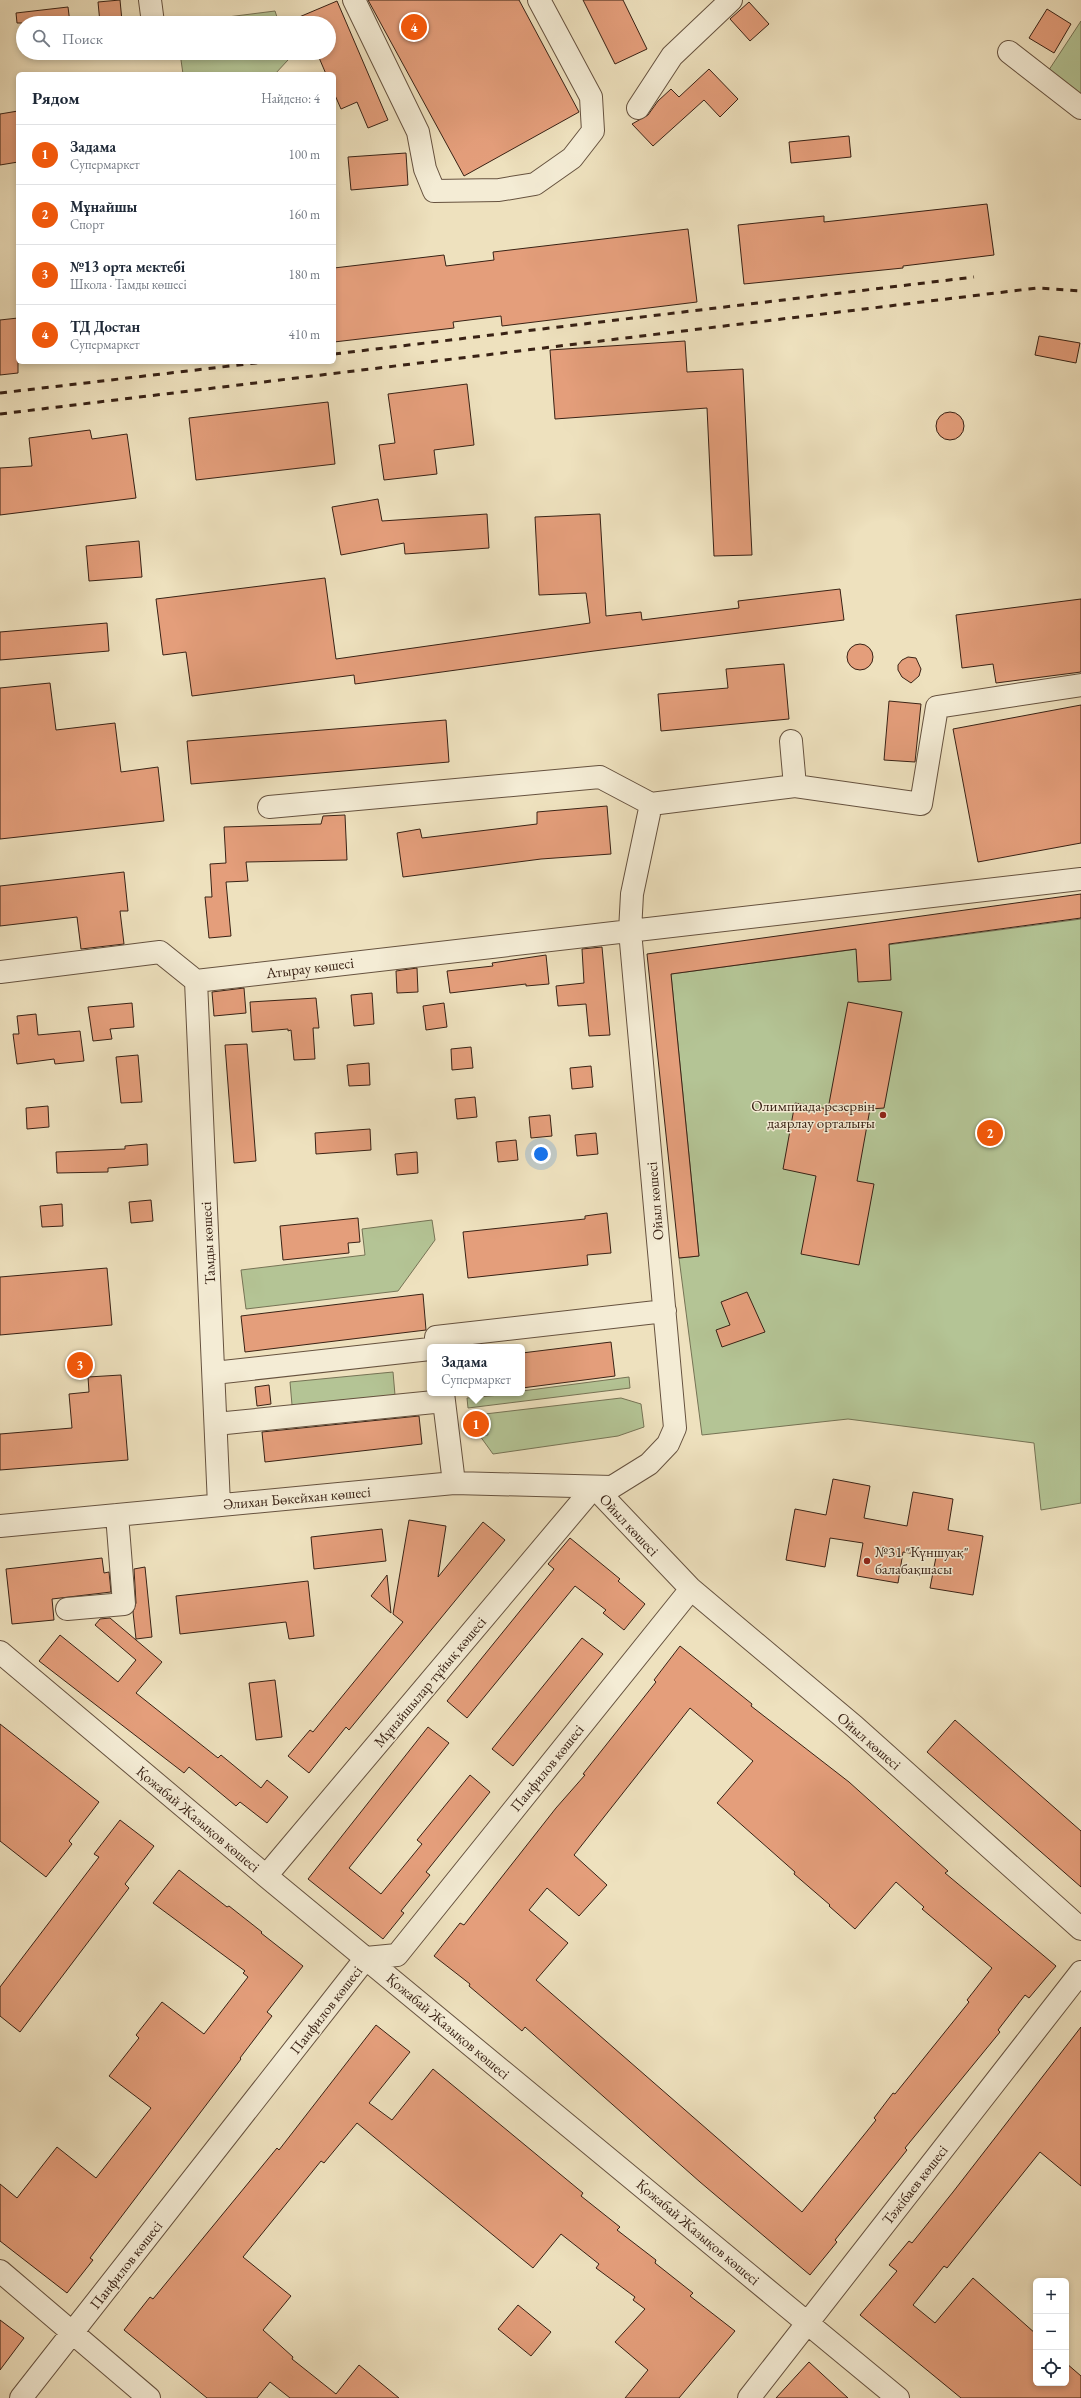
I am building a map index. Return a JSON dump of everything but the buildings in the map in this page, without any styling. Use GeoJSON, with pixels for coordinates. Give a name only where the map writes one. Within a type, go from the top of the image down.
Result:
{"type":"FeatureCollection","features":[{"type":"Feature","properties":{"kind":"street"},"geometry":{"type":"LineString","coordinates":[[150,0],[152,16]]}},
{"type":"Feature","properties":{"kind":"street"},"geometry":{"type":"LineString","coordinates":[[354,0],[418,132],[425,169],[434,191],[452,192],[499,190],[535,184],[572,158],[593,131],[591,97],[539,0]]}},
{"type":"Feature","properties":{"kind":"street"},"geometry":{"type":"LineString","coordinates":[[638,108],[672,56],[731,0]]}},
{"type":"Feature","properties":{"kind":"street"},"geometry":{"type":"LineString","coordinates":[[1009,52],[1081,108]]}},
{"type":"Feature","properties":{"kind":"street"},"geometry":{"type":"LineString","coordinates":[[269,807],[600,778],[651,804],[795,786],[921,804],[937,707],[1081,685]]}},
{"type":"Feature","properties":{"kind":"street"},"geometry":{"type":"LineString","coordinates":[[791,741],[795,786]]}},
{"type":"Feature","properties":{"kind":"street","name":"Ойыл көшесі"},"geometry":{"type":"LineString","coordinates":[[594,1488],[612,1486],[632,1476],[649,1464],[668,1444],[675,1428],[630,932],[632,894],[651,804]]}},
{"type":"Feature","properties":{"kind":"street","name":"Атырау көшесі"},"geometry":{"type":"LineString","coordinates":[[196,981],[1081,879]]}},
{"type":"Feature","properties":{"kind":"street"},"geometry":{"type":"LineString","coordinates":[[0,972],[160,952],[196,981]]}},
{"type":"Feature","properties":{"kind":"street","name":"Тамды көшесі"},"geometry":{"type":"LineString","coordinates":[[196,981],[219,1505]]}},
{"type":"Feature","properties":{"kind":"street"},"geometry":{"type":"LineString","coordinates":[[437,1344],[436,1337],[665,1311]]}},
{"type":"Feature","properties":{"kind":"street"},"geometry":{"type":"LineString","coordinates":[[214,1373],[427,1349]]}},
{"type":"Feature","properties":{"kind":"street"},"geometry":{"type":"LineString","coordinates":[[216,1424],[443,1397],[454,1483]]}},
{"type":"Feature","properties":{"kind":"street","name":"Әлихан Бөкейхан көшесі"},"geometry":{"type":"LineString","coordinates":[[0,1526],[454,1483],[594,1488]]}},
{"type":"Feature","properties":{"kind":"street","name":"Ойыл көшесі"},"geometry":{"type":"LineString","coordinates":[[594,1488],[691,1589],[854,1726],[1081,1929]]}},
{"type":"Feature","properties":{"kind":"street","name":"Мұнайшылар тұйық көшесі"},"geometry":{"type":"LineString","coordinates":[[266,1876],[594,1488]]}},
{"type":"Feature","properties":{"kind":"street"},"geometry":{"type":"LineString","coordinates":[[66,1609],[124,1604],[117,1515]]}},
{"type":"Feature","properties":{"kind":"street","name":"Панфилов көшесі"},"geometry":{"type":"LineString","coordinates":[[21,2398],[366,1958],[397,1955],[691,1589]]}},
{"type":"Feature","properties":{"kind":"street","name":"Қожабай Жазықов көшесі"},"geometry":{"type":"LineString","coordinates":[[0,1652],[266,1876],[898,2398]]}},
{"type":"Feature","properties":{"kind":"street","name":"Тәжібаев көшесі"},"geometry":{"type":"LineString","coordinates":[[749,2398],[1081,1972]]}},
{"type":"Feature","properties":{"kind":"street"},"geometry":{"type":"LineString","coordinates":[[0,2271],[149,2398]]}},
{"type":"Feature","properties":{"kind":"green space"},"geometry":{"type":"Polygon","coordinates":[[[275,11],[277,16],[235,16],[275,11]]]}},
{"type":"Feature","properties":{"kind":"green space"},"geometry":{"type":"Polygon","coordinates":[[[1081,21],[1081,109],[1043,79],[1081,21]]]}},
{"type":"Feature","properties":{"kind":"green space"},"geometry":{"type":"Polygon","coordinates":[[[181,60],[288,60],[277,72],[183,72],[181,60]]]}},
{"type":"Feature","properties":{"kind":"green space","name":"Олимпиада резервін даярлау орталығы"},"geometry":{"type":"Polygon","coordinates":[[[1081,919],[1081,1503],[1041,1510],[1034,1443],[848,1419],[702,1435],[679,1258],[699,1256],[671,974],[1081,919]]]}},
{"type":"Feature","properties":{"kind":"green space"},"geometry":{"type":"Polygon","coordinates":[[[432,1220],[435,1240],[398,1291],[246,1309],[241,1270],[365,1255],[362,1229],[432,1220]]]}},
{"type":"Feature","properties":{"kind":"green space"},"geometry":{"type":"Polygon","coordinates":[[[393,1372],[395,1395],[292,1405],[290,1382],[393,1372]]]}},
{"type":"Feature","properties":{"kind":"green space"},"geometry":{"type":"Polygon","coordinates":[[[629,1377],[630,1388],[468,1408],[467,1398],[489,1396],[525,1396],[525,1391],[629,1377]]]}},
{"type":"Feature","properties":{"kind":"green space"},"geometry":{"type":"Polygon","coordinates":[[[621,1398],[641,1404],[644,1427],[618,1436],[493,1454],[480,1436],[488,1435],[485,1414],[621,1398]]]}},
{"type":"Feature","properties":{"kind":"railway"},"geometry":{"type":"LineString","coordinates":[[336,354],[974,277]]}},
{"type":"Feature","properties":{"kind":"railway"},"geometry":{"type":"LineString","coordinates":[[0,414],[1037,288],[1081,291]]}},
{"type":"Feature","properties":{"kind":"railway"},"geometry":{"type":"LineString","coordinates":[[0,393],[247,364]]}},
{"type":"Feature","properties":{"kind":"place","name":"ТД Достан"},"geometry":{"type":"Point","coordinates":[414,27]}},
{"type":"Feature","properties":{"kind":"place","name":"Олимпиада резервін даярлау орталығы"},"geometry":{"type":"Point","coordinates":[883,1115]}},
{"type":"Feature","properties":{"kind":"place","name":"Мұнайшы"},"geometry":{"type":"Point","coordinates":[990,1133]}},
{"type":"Feature","properties":{"kind":"place","name":"№13 орта мектебі"},"geometry":{"type":"Point","coordinates":[80,1365]}},
{"type":"Feature","properties":{"kind":"place","name":"Задама"},"geometry":{"type":"Point","coordinates":[476,1424]}},
{"type":"Feature","properties":{"kind":"place","name":"№31 \"Күншуақ\" балабақшасы"},"geometry":{"type":"Point","coordinates":[867,1561]}}]}
